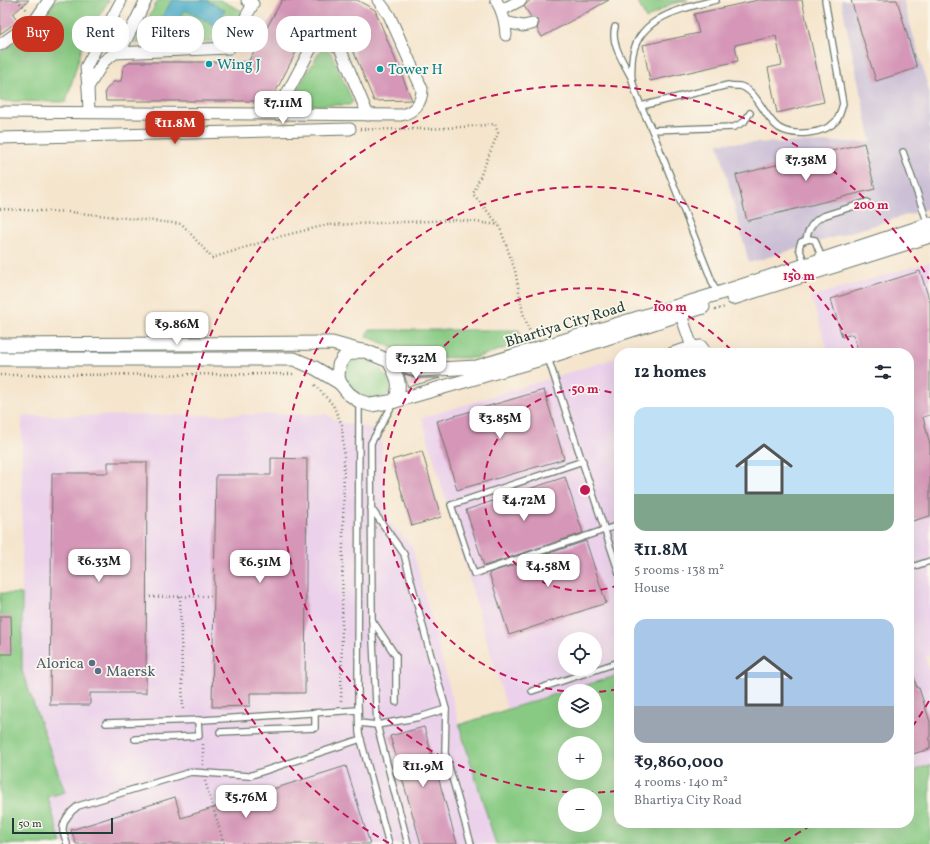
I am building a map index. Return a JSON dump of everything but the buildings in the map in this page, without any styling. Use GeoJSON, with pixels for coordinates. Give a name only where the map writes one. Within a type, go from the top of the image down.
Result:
{"type":"FeatureCollection","features":[{"type":"Feature","properties":{"kind":"street"},"geometry":{"type":"LineString","coordinates":[[0,45],[36,20],[49,0]]}},
{"type":"Feature","properties":{"kind":"street"},"geometry":{"type":"LineString","coordinates":[[88,87],[104,61],[122,48],[146,0]]}},
{"type":"Feature","properties":{"kind":"street"},"geometry":{"type":"LineString","coordinates":[[115,53],[229,48],[253,4],[247,0]]}},
{"type":"Feature","properties":{"kind":"street"},"geometry":{"type":"LineString","coordinates":[[0,112],[407,114],[417,106],[422,95],[422,89],[390,15],[378,0]]}},
{"type":"Feature","properties":{"kind":"street"},"geometry":{"type":"LineString","coordinates":[[506,35],[505,22],[499,5],[521,0]]}},
{"type":"Feature","properties":{"kind":"street"},"geometry":{"type":"LineString","coordinates":[[89,112],[86,67],[120,3]]}},
{"type":"Feature","properties":{"kind":"street"},"geometry":{"type":"LineString","coordinates":[[505,22],[523,26],[532,24]]}},
{"type":"Feature","properties":{"kind":"street"},"geometry":{"type":"LineString","coordinates":[[276,114],[317,37],[340,48],[368,115]]}},
{"type":"Feature","properties":{"kind":"street"},"geometry":{"type":"LineString","coordinates":[[0,138],[350,129]]}},
{"type":"Feature","properties":{"kind":"street","name":"Bhartiya City Road"},"geometry":{"type":"LineString","coordinates":[[0,345],[332,343],[365,352],[389,362],[419,370],[477,367],[717,294],[805,265],[930,228]]}},
{"type":"Feature","properties":{"kind":"street","name":"Bhartiya City Road"},"geometry":{"type":"LineString","coordinates":[[359,400],[371,404],[395,401],[548,357],[681,315],[930,228]]}},
{"type":"Feature","properties":{"kind":"street"},"geometry":{"type":"LineString","coordinates":[[681,315],[692,348],[701,346],[702,348]]}},
{"type":"Feature","properties":{"kind":"street"},"geometry":{"type":"LineString","coordinates":[[340,383],[337,371],[338,365],[346,355],[358,351],[365,352]]}},
{"type":"Feature","properties":{"kind":"street"},"geometry":{"type":"LineString","coordinates":[[0,359],[294,358],[315,368],[340,383],[349,394],[359,400]]}},
{"type":"Feature","properties":{"kind":"street"},"geometry":{"type":"LineString","coordinates":[[389,362],[398,382],[399,392],[395,401]]}},
{"type":"Feature","properties":{"kind":"lane"},"geometry":{"type":"LineString","coordinates":[[632,79],[633,54],[635,45],[641,34],[651,24],[676,10],[716,0]]}},
{"type":"Feature","properties":{"kind":"lane"},"geometry":{"type":"LineString","coordinates":[[641,106],[728,85],[741,87],[750,93],[760,104],[767,117],[779,128],[788,132],[815,133],[828,128],[837,120],[843,104],[824,0]]}},
{"type":"Feature","properties":{"kind":"lane"},"geometry":{"type":"LineString","coordinates":[[615,27],[614,34],[617,47],[632,79],[641,106],[652,130],[717,294]]}},
{"type":"Feature","properties":{"kind":"lane"},"geometry":{"type":"LineString","coordinates":[[652,130],[734,127],[744,122],[750,113]]}},
{"type":"Feature","properties":{"kind":"lane"},"geometry":{"type":"LineString","coordinates":[[903,152],[930,228]]}},
{"type":"Feature","properties":{"kind":"lane"},"geometry":{"type":"LineString","coordinates":[[806,240],[807,233],[811,225],[817,219],[867,202]]}},
{"type":"Feature","properties":{"kind":"lane"},"geometry":{"type":"LineString","coordinates":[[805,265],[799,248],[801,242],[806,240],[815,240],[822,260]]}},
{"type":"Feature","properties":{"kind":"lane"},"geometry":{"type":"LineString","coordinates":[[548,357],[614,557]]}},
{"type":"Feature","properties":{"kind":"lane"},"geometry":{"type":"LineString","coordinates":[[359,400],[359,733],[389,844]]}},
{"type":"Feature","properties":{"kind":"lane"},"geometry":{"type":"LineString","coordinates":[[395,401],[371,443],[372,620],[377,725],[408,844]]}},
{"type":"Feature","properties":{"kind":"lane"},"geometry":{"type":"LineString","coordinates":[[582,461],[451,505],[474,574],[614,527]]}},
{"type":"Feature","properties":{"kind":"lane"},"geometry":{"type":"LineString","coordinates":[[371,507],[404,554],[446,709],[445,753],[471,844]]}},
{"type":"Feature","properties":{"kind":"lane"},"geometry":{"type":"LineString","coordinates":[[914,566],[930,561]]}},
{"type":"Feature","properties":{"kind":"lane"},"geometry":{"type":"LineString","coordinates":[[372,620],[396,656],[396,702]]}},
{"type":"Feature","properties":{"kind":"lane"},"geometry":{"type":"LineString","coordinates":[[532,691],[614,664]]}},
{"type":"Feature","properties":{"kind":"lane"},"geometry":{"type":"LineString","coordinates":[[359,724],[377,725],[420,717],[446,709]]}},
{"type":"Feature","properties":{"kind":"lane"},"geometry":{"type":"LineString","coordinates":[[106,723],[198,720],[358,710]]}},
{"type":"Feature","properties":{"kind":"lane"},"geometry":{"type":"LineString","coordinates":[[220,732],[316,728],[315,713]]}},
{"type":"Feature","properties":{"kind":"lane"},"geometry":{"type":"LineString","coordinates":[[135,739],[199,736],[198,720]]}},
{"type":"Feature","properties":{"kind":"lane"},"geometry":{"type":"LineString","coordinates":[[67,844],[63,830],[64,825],[70,814],[78,806],[191,772],[249,776],[360,740]]}},
{"type":"Feature","properties":{"kind":"path"},"geometry":{"type":"LineString","coordinates":[[350,129],[426,130],[495,124],[498,133],[473,194],[499,226],[515,270],[523,313],[533,340],[528,342]]}},
{"type":"Feature","properties":{"kind":"path"},"geometry":{"type":"LineString","coordinates":[[0,209],[70,212],[182,224],[212,258],[278,237],[327,225],[459,220],[499,226]]}},
{"type":"Feature","properties":{"kind":"path"},"geometry":{"type":"LineString","coordinates":[[0,375],[297,374]]}},
{"type":"Feature","properties":{"kind":"path"},"geometry":{"type":"LineString","coordinates":[[313,382],[333,405],[342,425],[344,457],[341,705]]}},
{"type":"Feature","properties":{"kind":"path"},"geometry":{"type":"LineString","coordinates":[[180,596],[183,711],[189,711]]}},
{"type":"Feature","properties":{"kind":"path"},"geometry":{"type":"LineString","coordinates":[[146,597],[214,596]]}},
{"type":"Feature","properties":{"kind":"path"},"geometry":{"type":"LineString","coordinates":[[203,743],[203,773],[224,844]]}},
{"type":"Feature","properties":{"kind":"shaded area"},"geometry":{"type":"Polygon","coordinates":[[[841,0],[903,0],[930,94],[930,208],[749,263],[718,143],[871,142],[841,0]]]}},
{"type":"Feature","properties":{"kind":"shaded area"},"geometry":{"type":"Polygon","coordinates":[[[930,262],[930,655],[925,657],[930,675],[930,765],[914,770],[914,348],[827,348],[811,297],[930,262]]]}},
{"type":"Feature","properties":{"kind":"shaded area"},"geometry":{"type":"Polygon","coordinates":[[[614,359],[614,828],[636,828],[689,844],[61,844],[48,797],[65,792],[22,671],[22,416],[325,414],[338,421],[381,431],[385,504],[390,523],[412,546],[459,724],[507,709],[422,418],[614,359]]]}},
{"type":"Feature","properties":{"kind":"green space"},"geometry":{"type":"Polygon","coordinates":[[[56,0],[109,0],[99,16],[72,16],[72,52],[81,52],[66,102],[0,101],[0,53],[12,45],[12,52],[64,52],[64,16],[46,16],[56,0]]]}},
{"type":"Feature","properties":{"kind":"green space"},"geometry":{"type":"Polygon","coordinates":[[[158,0],[220,0],[242,11],[240,16],[212,16],[212,41],[204,42],[204,16],[149,16],[158,0]]]}},
{"type":"Feature","properties":{"kind":"green space"},"geometry":{"type":"Polygon","coordinates":[[[640,0],[688,0],[671,4],[646,19],[638,2],[640,0]]]}},
{"type":"Feature","properties":{"kind":"green space"},"geometry":{"type":"Polygon","coordinates":[[[320,52],[329,52],[353,102],[349,105],[297,105],[293,97],[320,52]]]}},
{"type":"Feature","properties":{"kind":"green space"},"geometry":{"type":"Polygon","coordinates":[[[369,330],[519,330],[522,343],[474,358],[413,357],[366,336],[369,330]]]}},
{"type":"Feature","properties":{"kind":"green space"},"geometry":{"type":"Polygon","coordinates":[[[349,360],[364,360],[377,366],[390,382],[389,393],[381,398],[373,399],[367,398],[352,389],[345,380],[342,372],[342,366],[349,360]]]}},
{"type":"Feature","properties":{"kind":"green space"},"geometry":{"type":"Polygon","coordinates":[[[0,593],[22,594],[22,671],[65,792],[48,797],[61,844],[0,844],[0,593]]]}},
{"type":"Feature","properties":{"kind":"green space"},"geometry":{"type":"Polygon","coordinates":[[[614,677],[614,828],[914,828],[914,770],[930,765],[930,844],[496,844],[459,725],[558,693],[558,728],[602,728],[602,684],[589,684],[614,677]]]}},
{"type":"Feature","properties":{"kind":"water"},"geometry":{"type":"Polygon","coordinates":[[[172,0],[206,0],[225,10],[222,16],[212,16],[212,24],[204,20],[204,16],[197,16],[185,10],[182,16],[163,16],[172,0]]]}},
{"type":"Feature","properties":{"kind":"place","name":"Wing J"},"geometry":{"type":"Point","coordinates":[209,64]}},
{"type":"Feature","properties":{"kind":"place","name":"Tower H"},"geometry":{"type":"Point","coordinates":[380,69]}},
{"type":"Feature","properties":{"kind":"place","name":"Alorica"},"geometry":{"type":"Point","coordinates":[92,663]}},
{"type":"Feature","properties":{"kind":"place","name":"Maersk"},"geometry":{"type":"Point","coordinates":[98,671]}}]}
